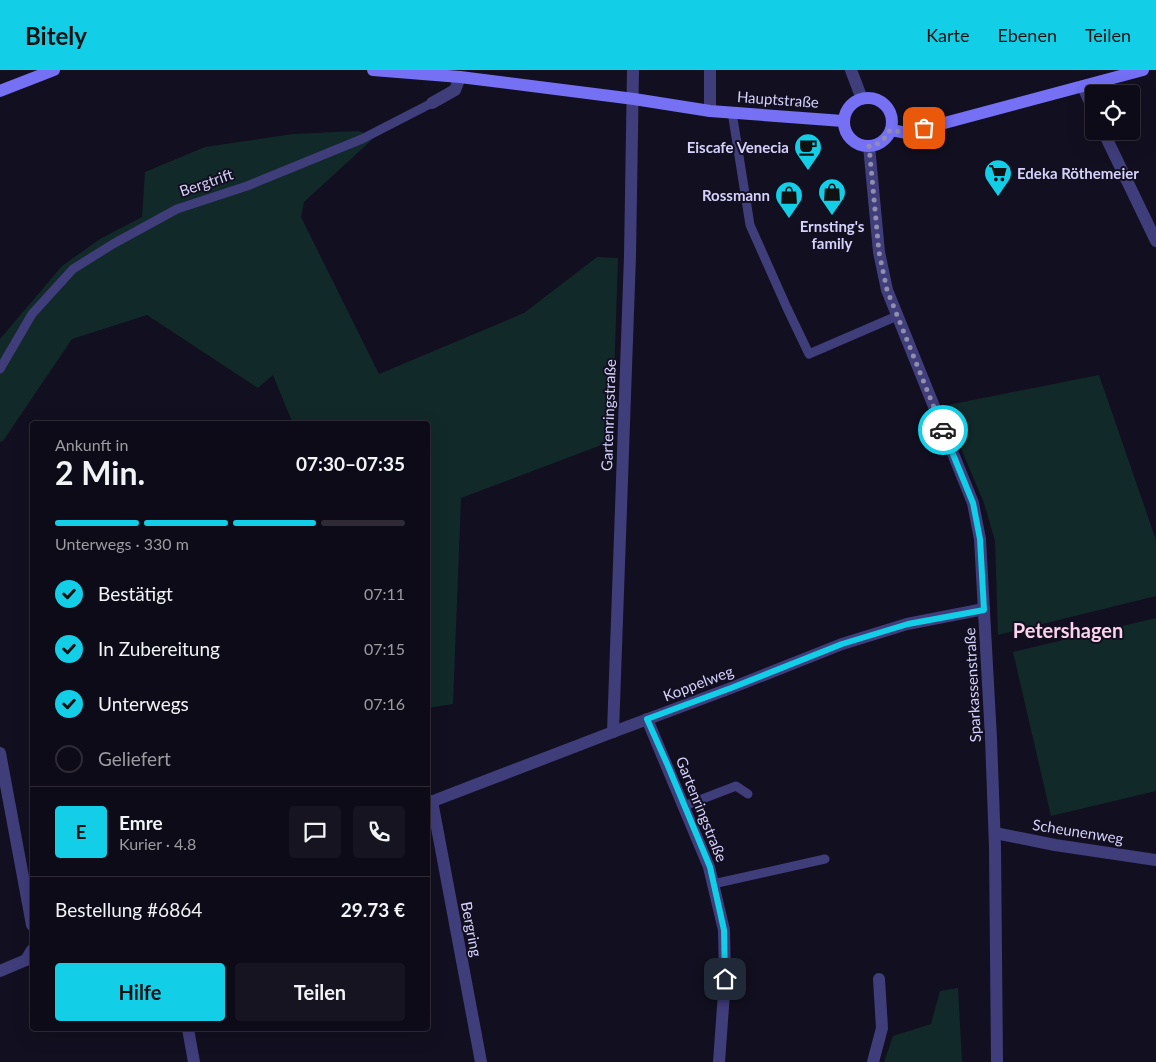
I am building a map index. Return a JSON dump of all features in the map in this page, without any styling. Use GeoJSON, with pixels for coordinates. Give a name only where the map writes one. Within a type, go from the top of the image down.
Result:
{"type":"FeatureCollection","features":[{"type":"Feature","properties":{"kind":"street"},"geometry":{"type":"LineString","coordinates":[[0,91],[54,70]]}},
{"type":"Feature","properties":{"kind":"street","name":"Hauptstraße"},"geometry":{"type":"LineString","coordinates":[[373,70],[460,77],[634,99],[710,111],[844,121]]}},
{"type":"Feature","properties":{"kind":"street","name":"Gartenringstraße"},"geometry":{"type":"LineString","coordinates":[[613,732],[630,256],[634,70]]}},
{"type":"Feature","properties":{"kind":"street"},"geometry":{"type":"LineString","coordinates":[[710,70],[710,111]]}},
{"type":"Feature","properties":{"kind":"street"},"geometry":{"type":"LineString","coordinates":[[851,70],[862,99]]}},
{"type":"Feature","properties":{"kind":"street"},"geometry":{"type":"LineString","coordinates":[[890,130],[907,133],[1143,70]]}},
{"type":"Feature","properties":{"kind":"street","name":"Bergtrift"},"geometry":{"type":"LineString","coordinates":[[432,103],[455,90],[460,77]]}},
{"type":"Feature","properties":{"kind":"street"},"geometry":{"type":"LineString","coordinates":[[1083,87],[1085,91]]}},
{"type":"Feature","properties":{"kind":"street"},"geometry":{"type":"LineString","coordinates":[[872,98],[882,103],[889,110],[892,120],[890,130],[886,138],[880,143],[864,146],[856,143],[844,130],[846,111],[853,103],[862,99],[872,98]]}},
{"type":"Feature","properties":{"kind":"street"},"geometry":{"type":"LineString","coordinates":[[1107,140],[1156,241]]}},
{"type":"Feature","properties":{"kind":"street","name":"Sparkassenstraße"},"geometry":{"type":"LineString","coordinates":[[869,146],[879,252],[887,290],[973,503],[980,539],[995,832],[997,1062]]}},
{"type":"Feature","properties":{"kind":"street","name":"Koppelweg"},"geometry":{"type":"LineString","coordinates":[[430,802],[842,644],[908,624],[984,610]]}},
{"type":"Feature","properties":{"kind":"street","name":"Gartenringstraße"},"geometry":{"type":"LineString","coordinates":[[647,719],[710,867],[724,930],[725,979],[719,1062]]}},
{"type":"Feature","properties":{"kind":"street"},"geometry":{"type":"LineString","coordinates":[[0,753],[30,914]]}},
{"type":"Feature","properties":{"kind":"street","name":"Bergring"},"geometry":{"type":"LineString","coordinates":[[430,802],[481,1062]]}},
{"type":"Feature","properties":{"kind":"street","name":"Scheunenweg"},"geometry":{"type":"LineString","coordinates":[[995,832],[1055,844],[1156,860]]}},
{"type":"Feature","properties":{"kind":"street"},"geometry":{"type":"LineString","coordinates":[[0,971],[26,960],[30,953]]}},
{"type":"Feature","properties":{"kind":"street"},"geometry":{"type":"LineString","coordinates":[[873,1062],[882,1028],[878,979]]}},
{"type":"Feature","properties":{"kind":"street"},"geometry":{"type":"LineString","coordinates":[[188,1031],[194,1062]]}},
{"type":"Feature","properties":{"kind":"lane","name":"Bergtrift"},"geometry":{"type":"LineString","coordinates":[[0,369],[32,314],[74,268],[112,244],[176,210],[247,186],[362,139],[432,103]]}},
{"type":"Feature","properties":{"kind":"lane"},"geometry":{"type":"LineString","coordinates":[[732,112],[750,225],[809,354],[897,316]]}},
{"type":"Feature","properties":{"kind":"lane"},"geometry":{"type":"LineString","coordinates":[[684,806],[736,786],[748,794]]}},
{"type":"Feature","properties":{"kind":"lane"},"geometry":{"type":"LineString","coordinates":[[713,884],[825,859]]}},
{"type":"Feature","properties":{"kind":"green space"},"geometry":{"type":"Polygon","coordinates":[[[358,131],[376,136],[304,202],[301,217],[379,374],[524,313],[597,257],[618,258],[612,441],[461,498],[453,704],[430,708],[430,421],[292,421],[273,375],[258,388],[147,315],[72,339],[3,441],[0,442],[0,339],[62,266],[100,239],[142,217],[145,172],[205,147],[293,134],[358,131]]]}},
{"type":"Feature","properties":{"kind":"green space"},"geometry":{"type":"Polygon","coordinates":[[[1099,375],[1156,540],[1156,596],[998,635],[995,541],[984,503],[943,406],[1099,375]]]}},
{"type":"Feature","properties":{"kind":"green space"},"geometry":{"type":"Polygon","coordinates":[[[1156,618],[1156,791],[1051,816],[1013,652],[1156,618]]]}},
{"type":"Feature","properties":{"kind":"green space"},"geometry":{"type":"Polygon","coordinates":[[[958,988],[962,1062],[884,1062],[893,1036],[931,1024],[940,991],[958,988]]]}},
{"type":"Feature","properties":{"kind":"way so far"},"geometry":{"type":"LineString","coordinates":[[924,128],[907,133],[890,130],[886,138],[880,143],[869,146],[879,252],[887,290],[943,430]]}},
{"type":"Feature","properties":{"kind":"place","name":"Eiscafe Venecia"},"geometry":{"type":"Point","coordinates":[808,171]}},
{"type":"Feature","properties":{"kind":"place","name":"Edeka Röthemeier"},"geometry":{"type":"Point","coordinates":[998,197]}},
{"type":"Feature","properties":{"kind":"place","name":"Ernsting's family"},"geometry":{"type":"Point","coordinates":[832,216]}},
{"type":"Feature","properties":{"kind":"place","name":"Rossmann"},"geometry":{"type":"Point","coordinates":[789,219]}},
{"type":"Feature","properties":{"kind":"district","name":"Petershagen"},"geometry":{"type":"Point","coordinates":[1068,630]}},
{"type":"Feature","properties":{"kind":"route"},"geometry":{"type":"LineString","coordinates":[[725,979],[724,930],[710,867],[647,719],[842,644],[908,624],[984,610],[980,539],[973,503],[943,430]]}}]}
